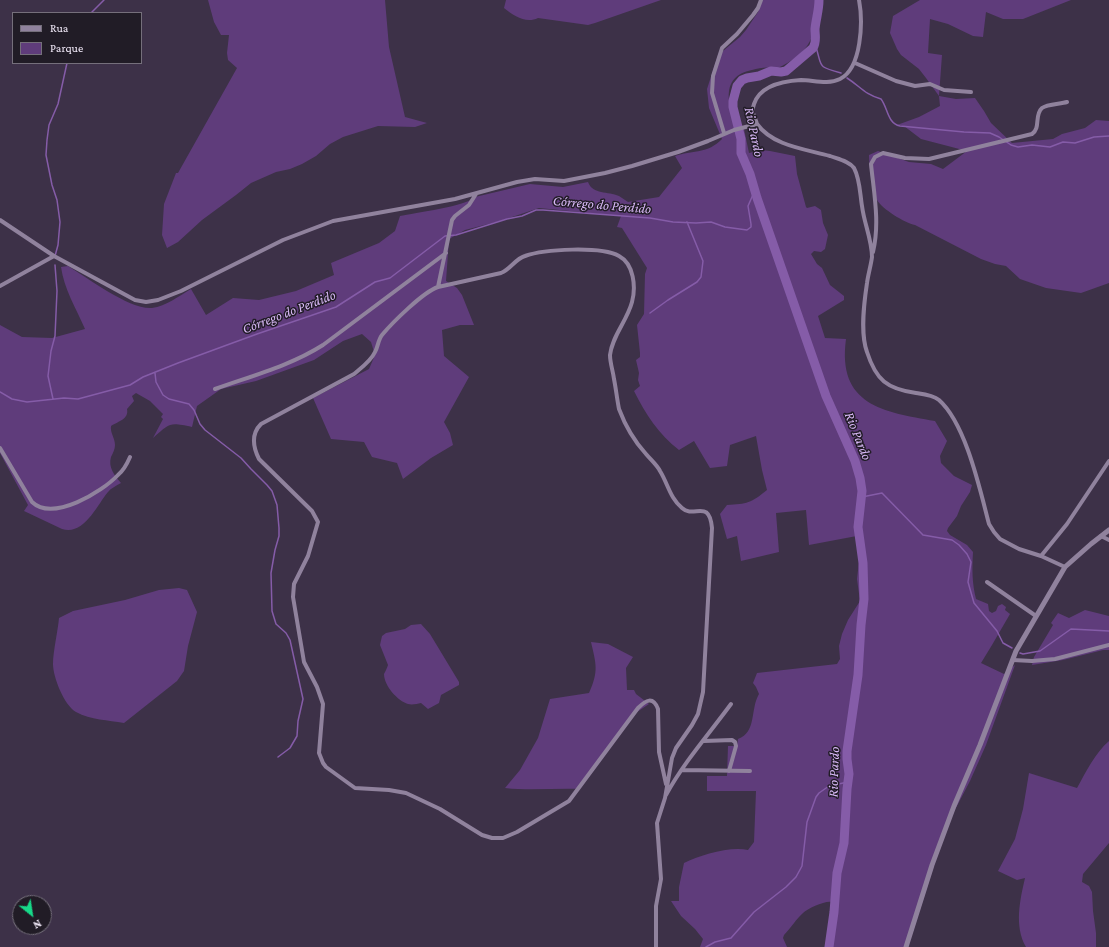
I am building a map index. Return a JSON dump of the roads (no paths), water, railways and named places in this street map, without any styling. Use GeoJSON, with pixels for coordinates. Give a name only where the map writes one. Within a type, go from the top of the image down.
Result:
{"type":"FeatureCollection","features":[{"type":"Feature","properties":{"kind":"street"},"geometry":{"type":"LineString","coordinates":[[724,133],[712,93],[713,76],[722,48],[754,15],[761,0]]}},
{"type":"Feature","properties":{"kind":"street"},"geometry":{"type":"LineString","coordinates":[[859,0],[861,9],[859,49],[851,71],[840,80],[833,82],[801,80],[774,85],[759,94],[753,106],[752,112],[757,124],[768,136],[778,142],[839,159],[851,165],[858,178],[863,213],[872,250],[872,258]]}},
{"type":"Feature","properties":{"kind":"street"},"geometry":{"type":"LineString","coordinates":[[855,63],[896,81],[915,86],[930,84],[944,90],[971,92]]}},
{"type":"Feature","properties":{"kind":"street"},"geometry":{"type":"LineString","coordinates":[[1065,567],[1041,556],[1019,549],[1000,539],[989,524],[975,472],[956,422],[948,409],[937,399],[928,395],[902,391],[882,381],[871,365],[863,335],[865,299],[877,231],[871,164],[875,157],[883,153],[905,158],[929,159],[1032,134],[1037,130],[1040,112],[1042,109],[1048,106],[1067,102]]}},
{"type":"Feature","properties":{"kind":"street"},"geometry":{"type":"LineString","coordinates":[[0,220],[54,256],[135,300],[146,302],[158,300],[181,291],[283,240],[333,221],[455,199],[523,181],[535,179],[564,181],[625,168],[701,144],[724,133],[757,124]]}},
{"type":"Feature","properties":{"kind":"street"},"geometry":{"type":"LineString","coordinates":[[438,287],[452,220],[469,205],[476,194]]}},
{"type":"Feature","properties":{"kind":"street"},"geometry":{"type":"LineString","coordinates":[[665,798],[666,784],[672,758],[676,748],[692,725],[701,704],[703,692],[711,524],[710,516],[707,513],[703,511],[683,510],[678,504],[672,496],[659,470],[640,447],[619,410],[610,356],[612,344],[624,323],[633,302],[634,286],[630,269],[620,256],[612,253],[582,250],[558,251],[528,255],[519,258],[506,271],[432,289],[382,336],[375,353],[366,364],[354,374],[261,424],[255,433],[255,451],[259,458],[312,511],[318,522],[308,556],[294,584],[293,597],[304,662],[317,687],[323,704],[319,753],[320,759],[326,767],[355,788],[390,790],[406,793],[440,809],[482,835],[492,838],[503,838],[517,832],[569,801],[642,703],[652,701],[656,704],[658,709],[659,752],[666,784]]}},
{"type":"Feature","properties":{"kind":"street"},"geometry":{"type":"LineString","coordinates":[[215,389],[293,361],[323,346],[446,253]]}},
{"type":"Feature","properties":{"kind":"street"},"geometry":{"type":"LineString","coordinates":[[0,286],[54,256]]}},
{"type":"Feature","properties":{"kind":"street"},"geometry":{"type":"LineString","coordinates":[[0,448],[32,502],[41,508],[47,509],[69,506],[99,491],[118,476],[126,466],[130,457]]}},
{"type":"Feature","properties":{"kind":"street"},"geometry":{"type":"LineString","coordinates":[[1041,556],[1067,524],[1109,461]]}},
{"type":"Feature","properties":{"kind":"street"},"geometry":{"type":"LineString","coordinates":[[906,947],[932,865],[1016,651],[1065,567],[1109,530]]}},
{"type":"Feature","properties":{"kind":"street"},"geometry":{"type":"LineString","coordinates":[[1101,536],[1109,540]]}},
{"type":"Feature","properties":{"kind":"street"},"geometry":{"type":"LineString","coordinates":[[987,582],[1036,616]]}},
{"type":"Feature","properties":{"kind":"street"},"geometry":{"type":"LineString","coordinates":[[1013,660],[1032,661],[1055,659],[1109,645]]}},
{"type":"Feature","properties":{"kind":"street"},"geometry":{"type":"LineString","coordinates":[[656,947],[656,906],[662,879],[657,823],[665,798],[682,770],[731,704]]}},
{"type":"Feature","properties":{"kind":"street"},"geometry":{"type":"LineString","coordinates":[[704,741],[732,740],[735,742],[736,746],[729,771]]}},
{"type":"Feature","properties":{"kind":"street"},"geometry":{"type":"LineString","coordinates":[[682,770],[750,771]]}},
{"type":"Feature","properties":{"kind":"waterway"},"geometry":{"type":"LineString","coordinates":[[92,12],[104,0]]}},
{"type":"Feature","properties":{"kind":"waterway","name":"Rio Pardo"},"geometry":{"type":"LineString","coordinates":[[819,0],[813,48],[786,71],[771,71],[759,76],[742,80],[737,86],[733,107],[741,139],[741,153],[750,174],[826,396],[855,461],[862,491],[858,527],[863,563],[864,599],[858,675],[847,751],[849,774],[844,843],[837,873],[834,912],[829,947]]}},
{"type":"Feature","properties":{"kind":"waterway"},"geometry":{"type":"LineString","coordinates":[[815,44],[823,67],[841,73]]}},
{"type":"Feature","properties":{"kind":"waterway"},"geometry":{"type":"LineString","coordinates":[[55,256],[58,245],[60,222],[57,200],[52,185],[46,155],[49,125],[58,104],[67,64]]}},
{"type":"Feature","properties":{"kind":"waterway"},"geometry":{"type":"LineString","coordinates":[[847,78],[866,93],[881,99],[890,119],[900,126],[990,133],[1011,145],[1018,147],[1032,145],[1050,147],[1063,142],[1075,143],[1094,137],[1109,136]]}},
{"type":"Feature","properties":{"kind":"waterway","name":"Córrego do Perdido"},"geometry":{"type":"LineString","coordinates":[[0,392],[12,399],[27,402],[64,398],[78,399],[130,385],[143,377],[178,363],[336,307],[375,282],[390,278],[445,236],[456,235],[507,219],[522,216],[536,210],[650,218],[673,222],[711,222],[725,227],[747,230],[751,227],[748,206],[755,190]]}},
{"type":"Feature","properties":{"kind":"waterway"},"geometry":{"type":"LineString","coordinates":[[650,313],[697,282],[701,277],[703,261],[687,222]]}},
{"type":"Feature","properties":{"kind":"waterway"},"geometry":{"type":"LineString","coordinates":[[53,399],[48,376],[51,351],[55,336],[57,291],[55,265]]}},
{"type":"Feature","properties":{"kind":"waterway"},"geometry":{"type":"LineString","coordinates":[[155,373],[156,382],[163,395],[169,399],[189,404],[205,430],[241,458],[267,485],[272,491],[277,505],[279,536],[271,573],[272,611],[276,624],[286,633],[290,640],[303,699],[298,721],[297,736],[290,748],[278,757]]}},
{"type":"Feature","properties":{"kind":"waterway"},"geometry":{"type":"LineString","coordinates":[[862,497],[882,493],[923,535],[952,540],[959,545],[967,554],[971,562],[968,582],[974,603],[997,631],[1003,643],[1012,648]]}},
{"type":"Feature","properties":{"kind":"waterway"},"geometry":{"type":"LineString","coordinates":[[1020,653],[1023,654],[1040,651],[1071,629],[1109,631]]}},
{"type":"Feature","properties":{"kind":"waterway"},"geometry":{"type":"LineString","coordinates":[[706,947],[715,942],[731,938],[754,912],[786,887],[796,877],[802,866],[807,822],[816,797],[829,786],[848,782]]}}]}
